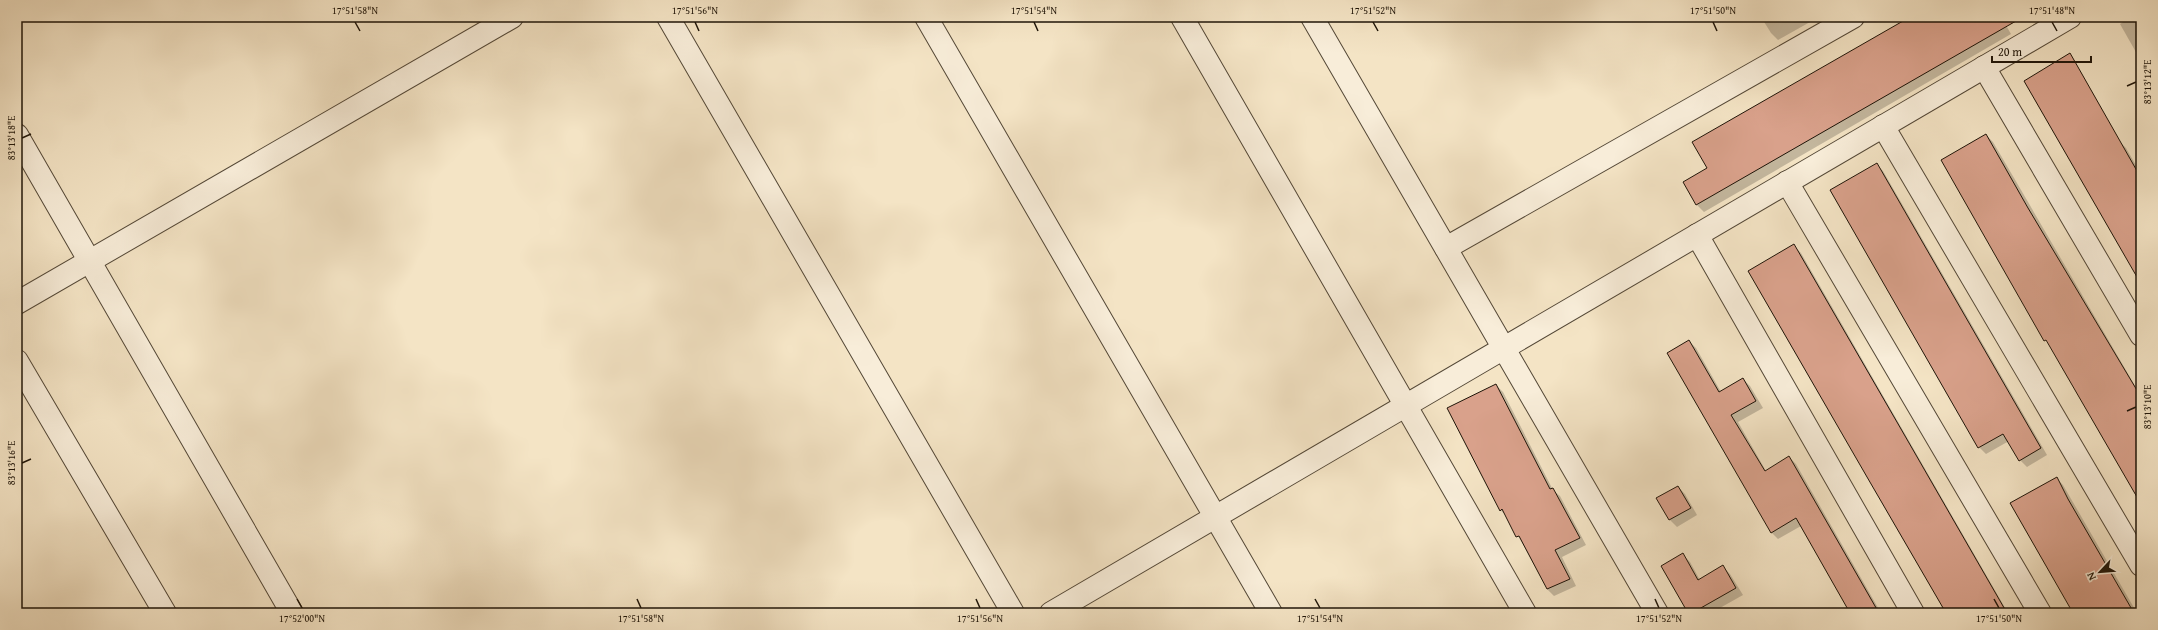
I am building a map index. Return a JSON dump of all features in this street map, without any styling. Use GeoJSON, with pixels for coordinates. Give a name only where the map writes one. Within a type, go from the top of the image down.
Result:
{"type":"FeatureCollection","features":[{"type":"Feature","properties":{"kind":"street"},"geometry":{"type":"LineString","coordinates":[[17,303],[512,17]]}},
{"type":"Feature","properties":{"kind":"street"},"geometry":{"type":"LineString","coordinates":[[668,17],[1013,613]]}},
{"type":"Feature","properties":{"kind":"street"},"geometry":{"type":"LineString","coordinates":[[926,17],[1271,613]]}},
{"type":"Feature","properties":{"kind":"street"},"geometry":{"type":"LineString","coordinates":[[1182,17],[1525,613]]}},
{"type":"Feature","properties":{"kind":"street"},"geometry":{"type":"LineString","coordinates":[[1312,17],[1657,613]]}},
{"type":"Feature","properties":{"kind":"street"},"geometry":{"type":"LineString","coordinates":[[1446,248],[1852,17]]}},
{"type":"Feature","properties":{"kind":"street"},"geometry":{"type":"LineString","coordinates":[[1051,613],[2070,17]]}},
{"type":"Feature","properties":{"kind":"street"},"geometry":{"type":"LineString","coordinates":[[1984,67],[2141,335]]}},
{"type":"Feature","properties":{"kind":"street"},"geometry":{"type":"LineString","coordinates":[[1883,126],[2141,565]]}},
{"type":"Feature","properties":{"kind":"street"},"geometry":{"type":"LineString","coordinates":[[17,135],[292,613]]}},
{"type":"Feature","properties":{"kind":"street"},"geometry":{"type":"LineString","coordinates":[[1787,182],[2040,613]]}},
{"type":"Feature","properties":{"kind":"street"},"geometry":{"type":"LineString","coordinates":[[1697,234],[1913,613]]}},
{"type":"Feature","properties":{"kind":"street"},"geometry":{"type":"LineString","coordinates":[[17,361],[165,613]]}},
{"type":"Feature","properties":{"kind":"building"},"geometry":{"type":"Polygon","coordinates":[[[1910,17],[2023,17],[1696,205],[1683,182],[1707,168],[1692,142],[1910,17]]]}},
{"type":"Feature","properties":{"kind":"building"},"geometry":{"type":"Polygon","coordinates":[[[2070,53],[2141,178],[2141,284],[2024,81],[2070,53]]]}},
{"type":"Feature","properties":{"kind":"building"},"geometry":{"type":"Polygon","coordinates":[[[1986,134],[2028,208],[2141,397],[2141,504],[2046,340],[2044,341],[1941,160],[1986,134]]]}},
{"type":"Feature","properties":{"kind":"building"},"geometry":{"type":"Polygon","coordinates":[[[1877,163],[2041,448],[2019,461],[2003,434],[1978,448],[1830,190],[1877,163]]]}},
{"type":"Feature","properties":{"kind":"building"},"geometry":{"type":"Polygon","coordinates":[[[1794,244],[2007,613],[1946,613],[1748,271],[1794,244]]]}},
{"type":"Feature","properties":{"kind":"building"},"geometry":{"type":"Polygon","coordinates":[[[1689,340],[1719,392],[1743,378],[1756,401],[1731,415],[1765,471],[1789,456],[1879,613],[1850,613],[1796,518],[1771,533],[1667,353],[1689,340]]]}},
{"type":"Feature","properties":{"kind":"building"},"geometry":{"type":"Polygon","coordinates":[[[1496,384],[1550,489],[1553,488],[1580,538],[1555,550],[1570,579],[1547,589],[1519,536],[1516,537],[1502,509],[1500,511],[1447,408],[1496,384]]]}},
{"type":"Feature","properties":{"kind":"building"},"geometry":{"type":"Polygon","coordinates":[[[2057,477],[2068,499],[2134,613],[2073,613],[2010,503],[2057,477]]]}},
{"type":"Feature","properties":{"kind":"building"},"geometry":{"type":"Polygon","coordinates":[[[1678,486],[1691,508],[1669,520],[1656,498],[1678,486]]]}},
{"type":"Feature","properties":{"kind":"building"},"geometry":{"type":"Polygon","coordinates":[[[1683,553],[1698,580],[1723,565],[1736,588],[1692,613],[1688,613],[1661,566],[1683,553]]]}}]}
